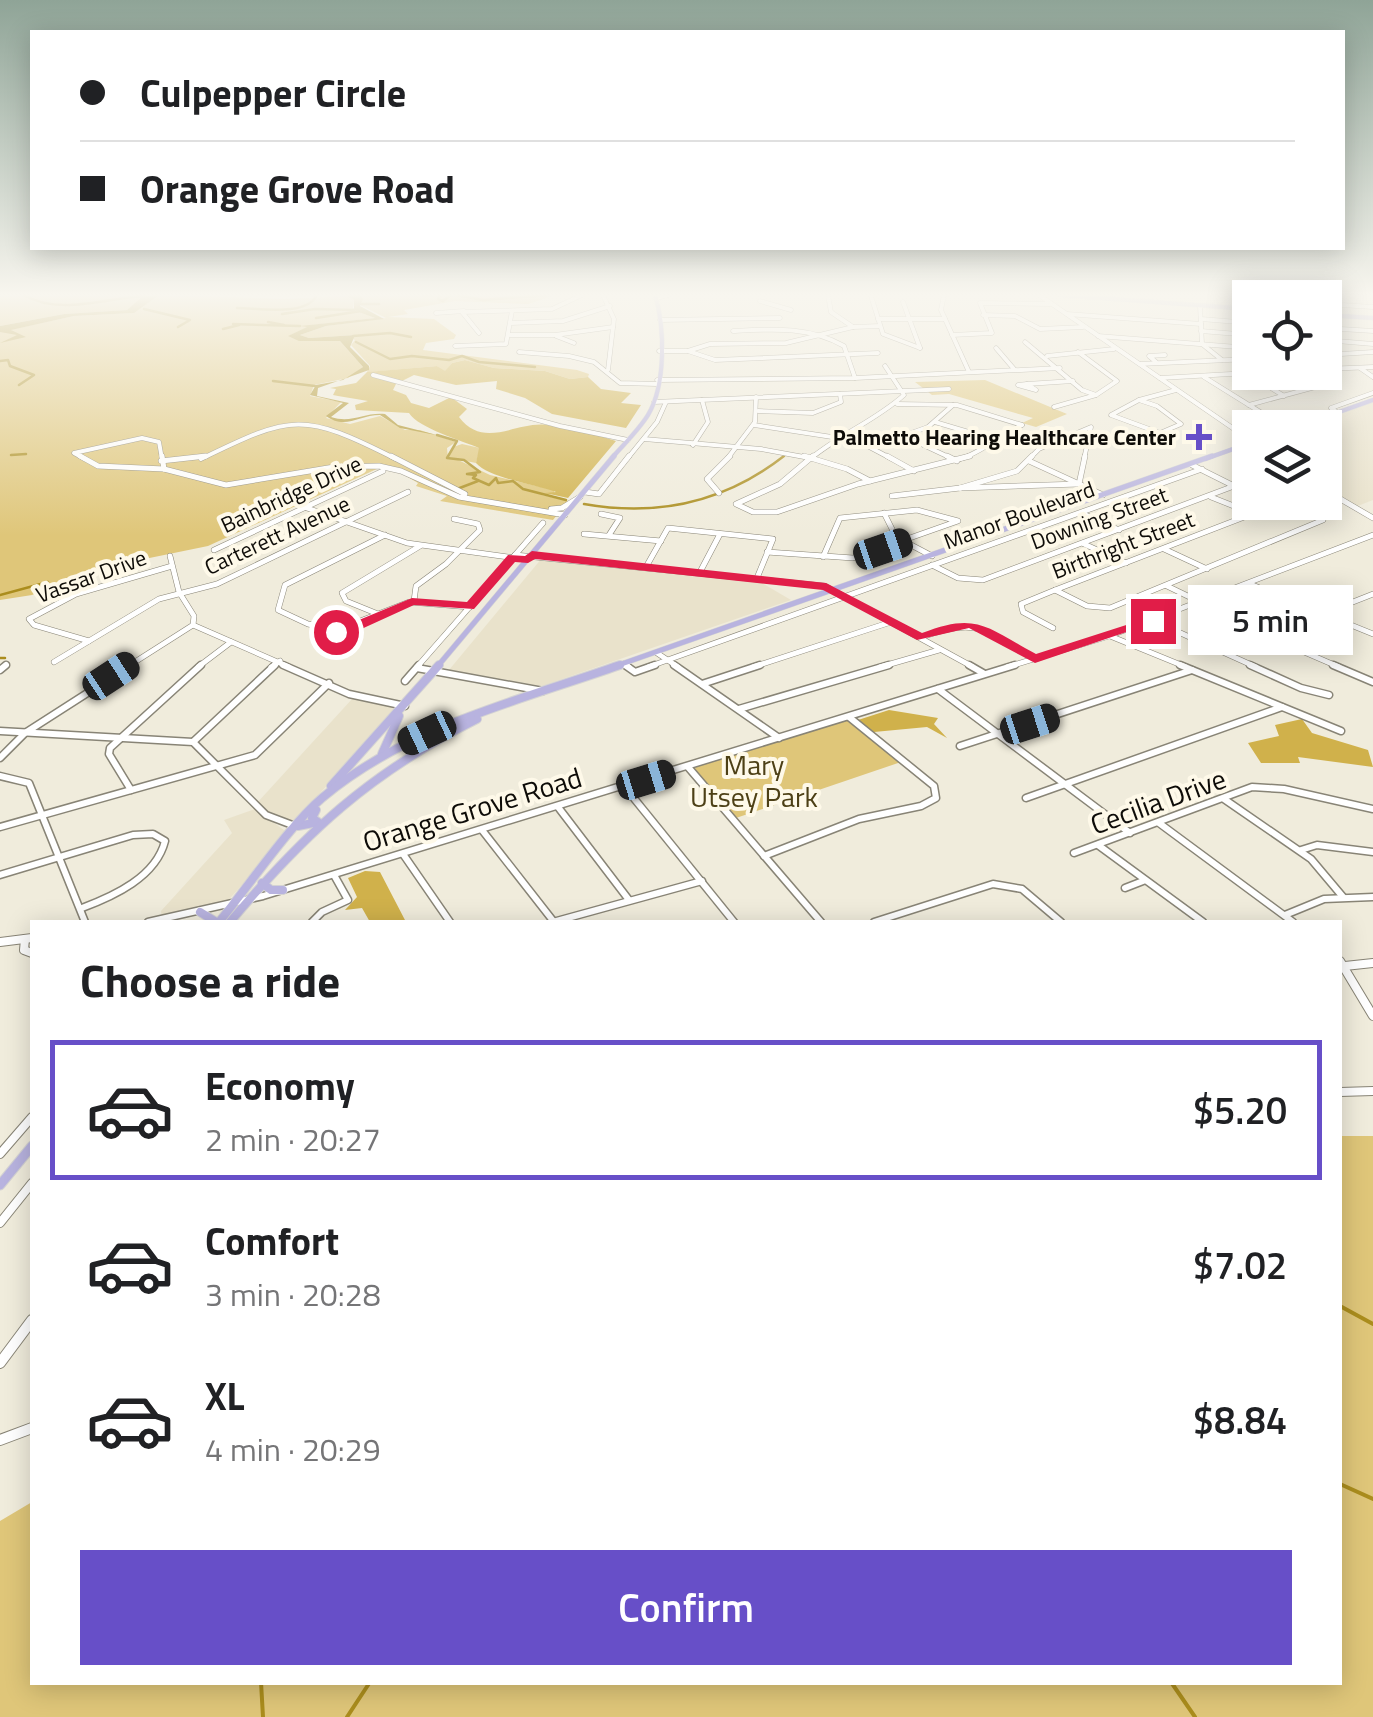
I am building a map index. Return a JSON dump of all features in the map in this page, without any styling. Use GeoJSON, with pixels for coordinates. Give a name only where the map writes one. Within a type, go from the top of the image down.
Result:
{"type":"FeatureCollection","features":[{"type":"Feature","properties":{"kind":"main road"},"geometry":{"type":"LineString","coordinates":[[219,920],[628,440],[654,402],[657,375]]}},
{"type":"Feature","properties":{"kind":"main road"},"geometry":{"type":"LineString","coordinates":[[1342,410],[1373,397]]}},
{"type":"Feature","properties":{"kind":"main road"},"geometry":{"type":"LineString","coordinates":[[318,822],[312,818],[320,800],[381,756],[446,725],[834,589],[931,560],[1232,450]]}},
{"type":"Feature","properties":{"kind":"main road"},"geometry":{"type":"LineString","coordinates":[[351,792],[423,746],[522,699]]}},
{"type":"Feature","properties":{"kind":"main road"},"geometry":{"type":"LineString","coordinates":[[232,920],[292,847],[351,792],[381,756],[404,706]]}},
{"type":"Feature","properties":{"kind":"main road"},"geometry":{"type":"LineString","coordinates":[[423,746],[424,737],[446,725]]}},
{"type":"Feature","properties":{"kind":"main road"},"geometry":{"type":"LineString","coordinates":[[298,826],[318,822]]}},
{"type":"Feature","properties":{"kind":"main road"},"geometry":{"type":"LineString","coordinates":[[292,847],[298,826]]}},
{"type":"Feature","properties":{"kind":"main road"},"geometry":{"type":"LineString","coordinates":[[262,883],[271,890],[283,890]]}},
{"type":"Feature","properties":{"kind":"main road"},"geometry":{"type":"LineString","coordinates":[[200,912],[215,920]]}},
{"type":"Feature","properties":{"kind":"main road"},"geometry":{"type":"LineString","coordinates":[[0,1185],[30,1148]]}},
{"type":"Feature","properties":{"kind":"street"},"geometry":{"type":"LineString","coordinates":[[374,375],[393,377],[560,426],[628,440]]}},
{"type":"Feature","properties":{"kind":"street"},"geometry":{"type":"LineString","coordinates":[[613,375],[620,383],[910,375]]}},
{"type":"Feature","properties":{"kind":"street"},"geometry":{"type":"LineString","coordinates":[[1068,375],[1096,395]]}},
{"type":"Feature","properties":{"kind":"street"},"geometry":{"type":"LineString","coordinates":[[1054,408],[1096,395],[1117,381],[1109,375]]}},
{"type":"Feature","properties":{"kind":"street"},"geometry":{"type":"LineString","coordinates":[[1154,375],[1232,427]]}},
{"type":"Feature","properties":{"kind":"street"},"geometry":{"type":"LineString","coordinates":[[1158,378],[1222,375]]}},
{"type":"Feature","properties":{"kind":"street"},"geometry":{"type":"LineString","coordinates":[[893,376],[903,391],[896,404],[838,436],[773,488],[737,501],[753,512],[777,512],[870,481],[980,453],[992,439],[1022,425],[953,405],[896,404]]}},
{"type":"Feature","properties":{"kind":"street"},"geometry":{"type":"LineString","coordinates":[[1202,376],[1254,410]]}},
{"type":"Feature","properties":{"kind":"street"},"geometry":{"type":"LineString","coordinates":[[1026,384],[1073,380]]}},
{"type":"Feature","properties":{"kind":"street"},"geometry":{"type":"LineString","coordinates":[[654,402],[949,389]]}},
{"type":"Feature","properties":{"kind":"street"},"geometry":{"type":"LineString","coordinates":[[1139,400],[1156,406],[1181,426],[1153,433],[1111,418],[1139,400],[1177,390]]}},
{"type":"Feature","properties":{"kind":"street"},"geometry":{"type":"LineString","coordinates":[[1273,390],[1285,397]]}},
{"type":"Feature","properties":{"kind":"street"},"geometry":{"type":"LineString","coordinates":[[1247,406],[1306,390]]}},
{"type":"Feature","properties":{"kind":"street"},"geometry":{"type":"LineString","coordinates":[[758,410],[813,412],[842,402],[840,394]]}},
{"type":"Feature","properties":{"kind":"street"},"geometry":{"type":"LineString","coordinates":[[719,493],[708,484],[709,476],[738,449],[754,425],[756,398]]}},
{"type":"Feature","properties":{"kind":"street"},"geometry":{"type":"LineString","coordinates":[[693,444],[708,422],[702,400]]}},
{"type":"Feature","properties":{"kind":"street"},"geometry":{"type":"LineString","coordinates":[[164,469],[158,442],[146,438],[74,454],[98,466],[164,469],[240,485],[286,474],[379,466],[401,471],[458,497],[546,510],[562,508],[583,494],[599,494],[644,439],[666,402]]}},
{"type":"Feature","properties":{"kind":"street"},"geometry":{"type":"LineString","coordinates":[[871,447],[934,422],[953,405]]}},
{"type":"Feature","properties":{"kind":"street"},"geometry":{"type":"LineString","coordinates":[[934,422],[992,439]]}},
{"type":"Feature","properties":{"kind":"street"},"geometry":{"type":"LineString","coordinates":[[161,461],[201,459],[278,423],[324,426],[340,430],[457,492],[566,514]]}},
{"type":"Feature","properties":{"kind":"street"},"geometry":{"type":"LineString","coordinates":[[754,425],[838,436],[871,447],[915,472]]}},
{"type":"Feature","properties":{"kind":"street"},"geometry":{"type":"LineString","coordinates":[[958,489],[1018,470],[1039,450],[1094,425],[1079,484]]}},
{"type":"Feature","properties":{"kind":"street"},"geometry":{"type":"LineString","coordinates":[[1072,435],[1089,438]]}},
{"type":"Feature","properties":{"kind":"street"},"geometry":{"type":"LineString","coordinates":[[904,436],[956,461]]}},
{"type":"Feature","properties":{"kind":"street"},"geometry":{"type":"LineString","coordinates":[[644,439],[809,460],[854,470],[870,481]]}},
{"type":"Feature","properties":{"kind":"street"},"geometry":{"type":"LineString","coordinates":[[1029,462],[1103,495]]}},
{"type":"Feature","properties":{"kind":"street","name":"Downing Street"},"geometry":{"type":"LineString","coordinates":[[904,542],[958,578],[984,580],[1234,486],[1192,465]]}},
{"type":"Feature","properties":{"kind":"street","name":"Manor Boulevard"},"geometry":{"type":"LineString","coordinates":[[624,664],[635,672],[847,595],[931,560],[1202,469]]}},
{"type":"Feature","properties":{"kind":"street","name":"Bainbridge Drive"},"geometry":{"type":"LineString","coordinates":[[214,550],[383,471]]}},
{"type":"Feature","properties":{"kind":"street"},"geometry":{"type":"LineString","coordinates":[[983,481],[989,488]]}},
{"type":"Feature","properties":{"kind":"street"},"geometry":{"type":"LineString","coordinates":[[892,496],[909,491],[1079,484]]}},
{"type":"Feature","properties":{"kind":"street","name":"Carterett Avenue"},"geometry":{"type":"LineString","coordinates":[[54,662],[158,599],[217,584],[408,492]]}},
{"type":"Feature","properties":{"kind":"street"},"geometry":{"type":"LineString","coordinates":[[1210,496],[1232,505]]}},
{"type":"Feature","properties":{"kind":"street"},"geometry":{"type":"LineString","coordinates":[[1342,500],[1371,516]]}},
{"type":"Feature","properties":{"kind":"street"},"geometry":{"type":"LineString","coordinates":[[304,508],[422,546],[646,566],[834,589],[984,674]]}},
{"type":"Feature","properties":{"kind":"street"},"geometry":{"type":"LineString","coordinates":[[546,510],[558,524]]}},
{"type":"Feature","properties":{"kind":"street"},"geometry":{"type":"LineString","coordinates":[[767,552],[822,557],[853,558],[957,523],[938,512],[840,518],[822,557]]}},
{"type":"Feature","properties":{"kind":"street"},"geometry":{"type":"LineString","coordinates":[[1080,512],[1120,530]]}},
{"type":"Feature","properties":{"kind":"street"},"geometry":{"type":"LineString","coordinates":[[884,513],[896,536],[904,542]]}},
{"type":"Feature","properties":{"kind":"street"},"geometry":{"type":"LineString","coordinates":[[601,514],[620,518],[609,535]]}},
{"type":"Feature","properties":{"kind":"street"},"geometry":{"type":"LineString","coordinates":[[414,601],[416,586],[460,550],[481,526],[454,519]]}},
{"type":"Feature","properties":{"kind":"street","name":"Birthright Street"},"geometry":{"type":"LineString","coordinates":[[1053,628],[1020,607],[1238,520]]}},
{"type":"Feature","properties":{"kind":"street"},"geometry":{"type":"LineString","coordinates":[[1055,590],[1087,606],[1110,608],[1322,520]]}},
{"type":"Feature","properties":{"kind":"street"},"geometry":{"type":"LineString","coordinates":[[405,681],[542,523]]}},
{"type":"Feature","properties":{"kind":"street"},"geometry":{"type":"LineString","coordinates":[[646,566],[668,528],[773,539],[757,578]]}},
{"type":"Feature","properties":{"kind":"street"},"geometry":{"type":"LineString","coordinates":[[584,534],[661,541]]}},
{"type":"Feature","properties":{"kind":"street"},"geometry":{"type":"LineString","coordinates":[[700,572],[720,534]]}},
{"type":"Feature","properties":{"kind":"street"},"geometry":{"type":"LineString","coordinates":[[385,535],[284,586],[278,610],[329,631],[353,628],[414,601],[470,606]]}},
{"type":"Feature","properties":{"kind":"street","name":"Orange Grove Road"},"geometry":{"type":"LineString","coordinates":[[158,920],[248,901],[1109,636],[1373,535]]}},
{"type":"Feature","properties":{"kind":"street"},"geometry":{"type":"LineString","coordinates":[[1083,543],[1126,563]]}},
{"type":"Feature","properties":{"kind":"street"},"geometry":{"type":"LineString","coordinates":[[380,614],[340,595],[422,546]]}},
{"type":"Feature","properties":{"kind":"street"},"geometry":{"type":"LineString","coordinates":[[1162,549],[1207,569]]}},
{"type":"Feature","properties":{"kind":"street"},"geometry":{"type":"LineString","coordinates":[[170,556],[179,592],[194,616],[193,625]]}},
{"type":"Feature","properties":{"kind":"street","name":"Vassar Drive"},"geometry":{"type":"LineString","coordinates":[[90,641],[34,625],[29,619],[39,611],[102,586],[172,566]]}},
{"type":"Feature","properties":{"kind":"street"},"geometry":{"type":"LineString","coordinates":[[1248,583],[1373,634]]}},
{"type":"Feature","properties":{"kind":"street"},"geometry":{"type":"LineString","coordinates":[[1166,586],[1373,682]]}},
{"type":"Feature","properties":{"kind":"street"},"geometry":{"type":"LineString","coordinates":[[1324,614],[1373,594]]}},
{"type":"Feature","properties":{"kind":"street"},"geometry":{"type":"LineString","coordinates":[[702,684],[892,621]]}},
{"type":"Feature","properties":{"kind":"street"},"geometry":{"type":"LineString","coordinates":[[1153,621],[1301,688],[1329,695]]}},
{"type":"Feature","properties":{"kind":"street"},"geometry":{"type":"LineString","coordinates":[[921,638],[954,625],[972,624],[1035,659]]}},
{"type":"Feature","properties":{"kind":"street"},"geometry":{"type":"LineString","coordinates":[[193,625],[364,699],[404,706]]}},
{"type":"Feature","properties":{"kind":"street"},"geometry":{"type":"LineString","coordinates":[[0,758],[25,732],[193,625]]}},
{"type":"Feature","properties":{"kind":"street"},"geometry":{"type":"LineString","coordinates":[[1109,636],[1341,731]]}},
{"type":"Feature","properties":{"kind":"street"},"geometry":{"type":"LineString","coordinates":[[131,790],[109,754],[120,738],[217,650],[232,642]]}},
{"type":"Feature","properties":{"kind":"street"},"geometry":{"type":"LineString","coordinates":[[738,709],[940,649]]}},
{"type":"Feature","properties":{"kind":"street"},"geometry":{"type":"LineString","coordinates":[[658,652],[779,738]]}},
{"type":"Feature","properties":{"kind":"street"},"geometry":{"type":"LineString","coordinates":[[193,742],[262,674],[281,661]]}},
{"type":"Feature","properties":{"kind":"street"},"geometry":{"type":"LineString","coordinates":[[0,670],[6,665]]}},
{"type":"Feature","properties":{"kind":"street"},"geometry":{"type":"LineString","coordinates":[[416,668],[544,692]]}},
{"type":"Feature","properties":{"kind":"street"},"geometry":{"type":"LineString","coordinates":[[960,746],[1192,670]]}},
{"type":"Feature","properties":{"kind":"street"},"geometry":{"type":"LineString","coordinates":[[0,827],[264,749],[329,683]]}},
{"type":"Feature","properties":{"kind":"street"},"geometry":{"type":"LineString","coordinates":[[937,688],[1130,832]]}},
{"type":"Feature","properties":{"kind":"street"},"geometry":{"type":"LineString","coordinates":[[1026,798],[1282,707]]}},
{"type":"Feature","properties":{"kind":"street"},"geometry":{"type":"LineString","coordinates":[[764,856],[857,820],[930,804],[936,798],[934,786],[848,717]]}},
{"type":"Feature","properties":{"kind":"street"},"geometry":{"type":"LineString","coordinates":[[0,730],[193,742],[266,815],[282,824],[298,826]]}},
{"type":"Feature","properties":{"kind":"street"},"geometry":{"type":"LineString","coordinates":[[688,767],[818,920]]}},
{"type":"Feature","properties":{"kind":"street"},"geometry":{"type":"LineString","coordinates":[[0,776],[28,783],[85,920]]}},
{"type":"Feature","properties":{"kind":"street"},"geometry":{"type":"LineString","coordinates":[[624,786],[732,920]]}},
{"type":"Feature","properties":{"kind":"street","name":"Cecilia Drive"},"geometry":{"type":"LineString","coordinates":[[1074,853],[1252,787],[1373,809]]}},
{"type":"Feature","properties":{"kind":"street"},"geometry":{"type":"LineString","coordinates":[[1223,798],[1300,850],[1326,873],[1343,897]]}},
{"type":"Feature","properties":{"kind":"street"},"geometry":{"type":"LineString","coordinates":[[558,807],[629,900]]}},
{"type":"Feature","properties":{"kind":"street"},"geometry":{"type":"LineString","coordinates":[[1158,822],[1290,920]]}},
{"type":"Feature","properties":{"kind":"street"},"geometry":{"type":"LineString","coordinates":[[482,830],[552,920]]}},
{"type":"Feature","properties":{"kind":"street"},"geometry":{"type":"LineString","coordinates":[[0,875],[132,835],[153,834],[166,844],[128,888],[82,908]]}},
{"type":"Feature","properties":{"kind":"street"},"geometry":{"type":"LineString","coordinates":[[1098,844],[1200,920]]}},
{"type":"Feature","properties":{"kind":"street"},"geometry":{"type":"LineString","coordinates":[[1300,850],[1316,845],[1373,852]]}},
{"type":"Feature","properties":{"kind":"street"},"geometry":{"type":"LineString","coordinates":[[403,854],[449,920]]}},
{"type":"Feature","properties":{"kind":"street"},"geometry":{"type":"LineString","coordinates":[[314,920],[348,900],[334,875]]}},
{"type":"Feature","properties":{"kind":"street"},"geometry":{"type":"LineString","coordinates":[[880,920],[1004,880],[1036,898],[1059,920]]}},
{"type":"Feature","properties":{"kind":"street"},"geometry":{"type":"LineString","coordinates":[[561,920],[702,881]]}},
{"type":"Feature","properties":{"kind":"street"},"geometry":{"type":"LineString","coordinates":[[1125,888],[1144,881]]}},
{"type":"Feature","properties":{"kind":"street"},"geometry":{"type":"LineString","coordinates":[[1284,916],[1324,899],[1373,897]]}},
{"type":"Feature","properties":{"kind":"street"},"geometry":{"type":"LineString","coordinates":[[0,942],[29,938]]}},
{"type":"Feature","properties":{"kind":"street"},"geometry":{"type":"LineString","coordinates":[[1373,963],[1342,964],[1373,1016]]}},
{"type":"Feature","properties":{"kind":"street"},"geometry":{"type":"LineString","coordinates":[[1342,1092],[1373,1091]]}},
{"type":"Feature","properties":{"kind":"street"},"geometry":{"type":"LineString","coordinates":[[0,1154],[30,1119]]}},
{"type":"Feature","properties":{"kind":"street"},"geometry":{"type":"LineString","coordinates":[[0,1222],[30,1185]]}},
{"type":"Feature","properties":{"kind":"street"},"geometry":{"type":"LineString","coordinates":[[0,1363],[30,1323]]}},
{"type":"Feature","properties":{"kind":"street"},"geometry":{"type":"LineString","coordinates":[[0,1440],[30,1429]]}},
{"type":"Feature","properties":{"kind":"shaded area"},"geometry":{"type":"Polygon","coordinates":[[[364,375],[414,375],[396,384],[393,390],[406,395],[411,403],[429,408],[451,397],[467,409],[459,417],[479,432],[547,425],[616,441],[568,498],[545,493],[556,492],[482,468],[476,463],[479,448],[431,429],[409,413],[356,410],[355,405],[368,401],[333,395],[336,389],[330,388],[356,383],[364,375]]]}},
{"type":"Feature","properties":{"kind":"shaded area"},"geometry":{"type":"Polygon","coordinates":[[[415,375],[588,377],[601,389],[631,393],[621,403],[641,405],[626,428],[552,414],[525,398],[496,389],[497,381],[456,385],[415,375]]]}},
{"type":"Feature","properties":{"kind":"shaded area"},"geometry":{"type":"Polygon","coordinates":[[[338,381],[318,388],[317,396],[349,403],[331,417],[385,414],[398,425],[441,436],[400,428],[380,415],[346,422],[333,420],[326,416],[343,403],[310,395],[316,385],[338,381]]]}},
{"type":"Feature","properties":{"kind":"shaded area"},"geometry":{"type":"Polygon","coordinates":[[[1373,400],[1373,500],[1355,507],[1342,499],[1342,411],[1373,400]]]}},
{"type":"Feature","properties":{"kind":"shaded area"},"geometry":{"type":"Polygon","coordinates":[[[542,558],[757,580],[791,600],[542,686],[449,670],[542,558]]]}},
{"type":"Feature","properties":{"kind":"shaded area"},"geometry":{"type":"Polygon","coordinates":[[[353,698],[392,707],[394,711],[295,821],[269,815],[257,803],[353,698]]]}},
{"type":"Feature","properties":{"kind":"shaded area"},"geometry":{"type":"Polygon","coordinates":[[[889,710],[938,718],[934,724],[947,738],[927,727],[874,732],[858,720],[889,710]]]}},
{"type":"Feature","properties":{"kind":"shaded area"},"geometry":{"type":"Polygon","coordinates":[[[1302,719],[1312,733],[1368,750],[1373,767],[1298,757],[1300,763],[1261,763],[1248,743],[1279,736],[1275,725],[1302,719]]]}},
{"type":"Feature","properties":{"kind":"shaded area"},"geometry":{"type":"Polygon","coordinates":[[[255,809],[288,833],[225,904],[162,918],[161,911],[232,833],[224,820],[255,809]]]}},
{"type":"Feature","properties":{"kind":"shaded area"},"geometry":{"type":"Polygon","coordinates":[[[365,871],[380,872],[405,920],[369,920],[362,908],[345,910],[357,897],[348,878],[365,871]]]}},
{"type":"Feature","properties":{"kind":"green space"},"geometry":{"type":"Polygon","coordinates":[[[0,375],[352,375],[314,385],[310,396],[341,402],[326,418],[350,424],[380,416],[405,430],[420,430],[456,442],[447,448],[448,459],[453,447],[462,444],[480,448],[476,463],[456,459],[490,475],[554,490],[554,494],[542,495],[568,501],[553,520],[440,501],[447,496],[416,486],[418,483],[399,472],[379,468],[208,546],[86,571],[32,595],[0,600],[0,375]]]}},
{"type":"Feature","properties":{"kind":"green space"},"geometry":{"type":"Polygon","coordinates":[[[558,375],[589,375],[588,377],[570,379],[558,375]]]}},
{"type":"Feature","properties":{"kind":"green space"},"geometry":{"type":"Polygon","coordinates":[[[985,380],[1067,414],[1036,427],[1022,423],[1033,418],[949,394],[932,395],[915,382],[985,380]]]}},
{"type":"Feature","properties":{"kind":"green space","name":"Mary Utsey Park"},"geometry":{"type":"Polygon","coordinates":[[[847,720],[901,762],[736,818],[694,770],[697,766],[847,720]]]}},
{"type":"Feature","properties":{"kind":"green space"},"geometry":{"type":"Polygon","coordinates":[[[1342,1136],[1373,1136],[1373,1717],[0,1717],[0,1521],[30,1503],[30,1685],[1342,1685],[1342,1136]]]}},
{"type":"Feature","properties":{"kind":"waterway"},"geometry":{"type":"LineString","coordinates":[[19,385],[34,375]]}},
{"type":"Feature","properties":{"kind":"waterway"},"geometry":{"type":"LineString","coordinates":[[273,381],[315,386]]}},
{"type":"Feature","properties":{"kind":"waterway"},"geometry":{"type":"LineString","coordinates":[[437,435],[457,441],[447,458],[464,460],[480,472],[467,474],[476,475],[473,478],[489,485],[496,478],[498,483],[513,481],[523,489],[566,500]]}},
{"type":"Feature","properties":{"kind":"waterway"},"geometry":{"type":"LineString","coordinates":[[11,455],[26,454]]}},
{"type":"Feature","properties":{"kind":"waterway"},"geometry":{"type":"LineString","coordinates":[[584,504],[638,508],[689,502],[738,485],[784,456]]}},
{"type":"Feature","properties":{"kind":"waterway"},"geometry":{"type":"LineString","coordinates":[[457,489],[478,481]]}},
{"type":"Feature","properties":{"kind":"waterway"},"geometry":{"type":"LineString","coordinates":[[0,595],[48,582]]}},
{"type":"Feature","properties":{"kind":"waterway"},"geometry":{"type":"LineString","coordinates":[[0,658],[5,658]]}},
{"type":"Feature","properties":{"kind":"waterway"},"geometry":{"type":"LineString","coordinates":[[1342,1307],[1373,1324]]}},
{"type":"Feature","properties":{"kind":"waterway"},"geometry":{"type":"LineString","coordinates":[[1342,1485],[1373,1499]]}},
{"type":"Feature","properties":{"kind":"waterway"},"geometry":{"type":"LineString","coordinates":[[261,1685],[263,1717]]}},
{"type":"Feature","properties":{"kind":"waterway"},"geometry":{"type":"LineString","coordinates":[[347,1717],[368,1685]]}},
{"type":"Feature","properties":{"kind":"waterway"},"geometry":{"type":"LineString","coordinates":[[1173,1685],[1195,1717]]}},
{"type":"Feature","properties":{"kind":"place","name":"Palmetto Hearing Healthcare Center"},"geometry":{"type":"Point","coordinates":[1199,437]}},
{"type":"Feature","properties":{"kind":"route"},"geometry":{"type":"LineString","coordinates":[[336,632],[353,628],[399,604],[437,602],[470,606],[512,558],[528,560],[532,555],[826,586],[921,638],[954,625],[972,624],[1035,659],[1153,621]]}}]}
